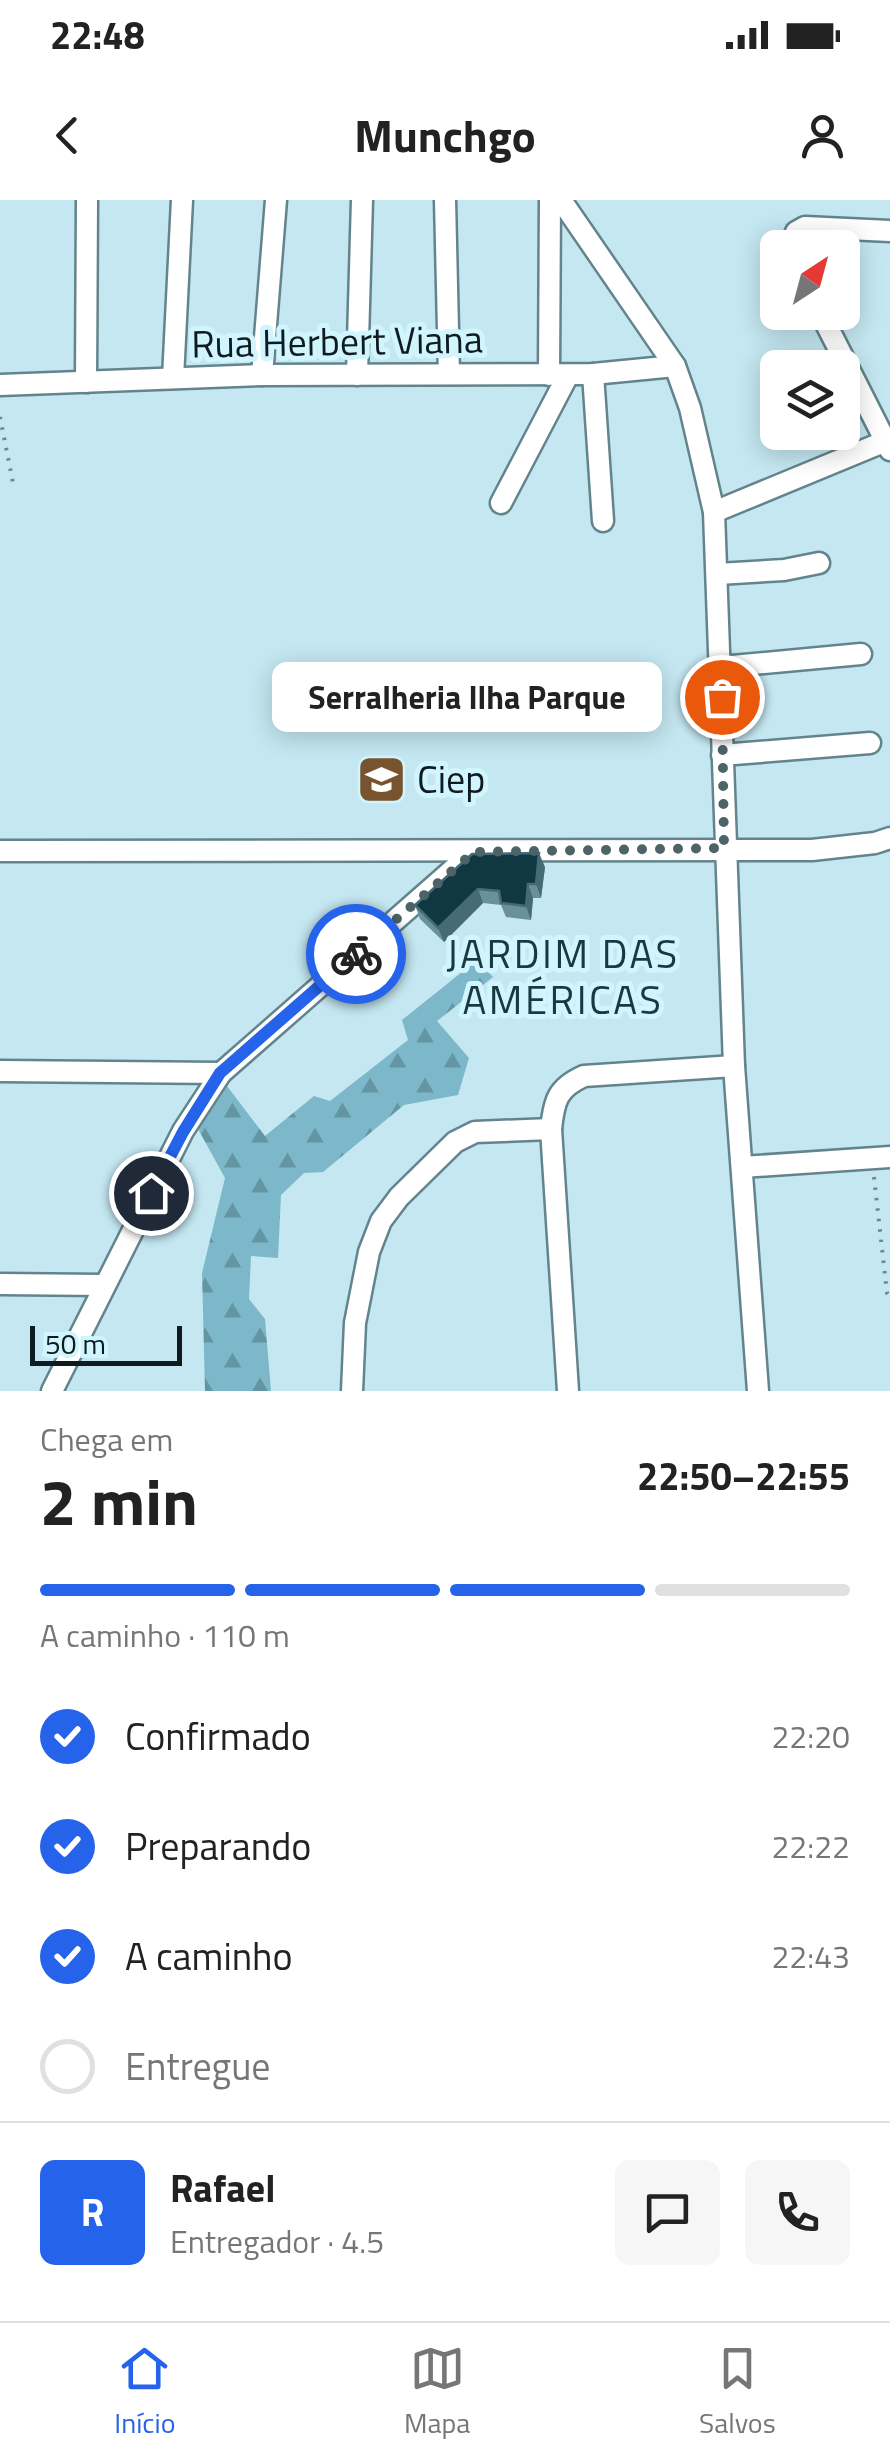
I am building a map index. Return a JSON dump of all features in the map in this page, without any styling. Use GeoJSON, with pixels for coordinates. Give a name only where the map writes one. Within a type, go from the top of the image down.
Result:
{"type":"FeatureCollection","features":[{"type":"Feature","properties":{"kind":"street"},"geometry":{"type":"LineString","coordinates":[[86,382],[87,200]]}},
{"type":"Feature","properties":{"kind":"street"},"geometry":{"type":"LineString","coordinates":[[173,378],[182,200]]}},
{"type":"Feature","properties":{"kind":"street"},"geometry":{"type":"LineString","coordinates":[[262,375],[276,200]]}},
{"type":"Feature","properties":{"kind":"street"},"geometry":{"type":"LineString","coordinates":[[357,375],[362,200]]}},
{"type":"Feature","properties":{"kind":"street"},"geometry":{"type":"LineString","coordinates":[[445,200],[449,374]]}},
{"type":"Feature","properties":{"kind":"street"},"geometry":{"type":"LineString","coordinates":[[501,503],[559,375],[550,200]]}},
{"type":"Feature","properties":{"kind":"street"},"geometry":{"type":"LineString","coordinates":[[560,200],[675,366],[690,408],[714,512],[734,1066],[758,1391]]}},
{"type":"Feature","properties":{"kind":"street"},"geometry":{"type":"LineString","coordinates":[[800,230],[856,230]]}},
{"type":"Feature","properties":{"kind":"street"},"geometry":{"type":"LineString","coordinates":[[860,230],[890,232]]}},
{"type":"Feature","properties":{"kind":"street"},"geometry":{"type":"LineString","coordinates":[[714,512],[888,446],[829,330]]}},
{"type":"Feature","properties":{"kind":"street","name":"Rua Herbert Viana"},"geometry":{"type":"LineString","coordinates":[[0,385],[262,375],[559,375],[675,366]]}},
{"type":"Feature","properties":{"kind":"street"},"geometry":{"type":"LineString","coordinates":[[593,374],[602,522]]}},
{"type":"Feature","properties":{"kind":"street"},"geometry":{"type":"LineString","coordinates":[[718,574],[784,570],[819,563]]}},
{"type":"Feature","properties":{"kind":"street"},"geometry":{"type":"LineString","coordinates":[[721,668],[861,654]]}},
{"type":"Feature","properties":{"kind":"street"},"geometry":{"type":"LineString","coordinates":[[722,756],[870,743]]}},
{"type":"Feature","properties":{"kind":"street"},"geometry":{"type":"LineString","coordinates":[[0,851],[812,850],[890,838]]}},
{"type":"Feature","properties":{"kind":"street"},"geometry":{"type":"LineString","coordinates":[[52,1391],[183,1132],[220,1073],[474,852]]}},
{"type":"Feature","properties":{"kind":"street"},"geometry":{"type":"LineString","coordinates":[[568,1391],[551,1129],[554,1100],[565,1084],[584,1076],[734,1066]]}},
{"type":"Feature","properties":{"kind":"street"},"geometry":{"type":"LineString","coordinates":[[0,1071],[220,1073]]}},
{"type":"Feature","properties":{"kind":"street"},"geometry":{"type":"LineString","coordinates":[[352,1391],[355,1323],[369,1252],[381,1221],[399,1197],[455,1142],[475,1132],[551,1129]]}},
{"type":"Feature","properties":{"kind":"street"},"geometry":{"type":"LineString","coordinates":[[742,1167],[881,1157]]}},
{"type":"Feature","properties":{"kind":"street"},"geometry":{"type":"LineString","coordinates":[[0,1284],[103,1285]]}},
{"type":"Feature","properties":{"kind":"path"},"geometry":{"type":"LineString","coordinates":[[0,417],[14,488]]}},
{"type":"Feature","properties":{"kind":"path"},"geometry":{"type":"LineString","coordinates":[[881,1157],[890,1297]]}},
{"type":"Feature","properties":{"kind":"green space"},"geometry":{"type":"Polygon","coordinates":[[[477,960],[493,977],[437,1021],[469,1058],[458,1095],[404,1105],[323,1172],[304,1173],[281,1195],[278,1258],[251,1256],[249,1299],[265,1319],[271,1391],[205,1391],[202,1273],[225,1178],[198,1129],[227,1086],[265,1136],[314,1096],[330,1101],[408,1040],[402,1020],[477,960]]]}},
{"type":"Feature","properties":{"kind":"building"},"geometry":{"type":"Polygon","coordinates":[[[539,853],[536,884],[528,884],[526,906],[501,903],[499,891],[478,889],[438,928],[415,905],[472,854],[539,853]]]}},
{"type":"Feature","properties":{"kind":"way so far"},"geometry":{"type":"LineString","coordinates":[[356,954],[474,852],[724,848],[722,697]]}},
{"type":"Feature","properties":{"kind":"place","name":"Serralheria Ilha Parque"},"geometry":{"type":"Point","coordinates":[722,697]}},
{"type":"Feature","properties":{"kind":"place","name":"Ciep"},"geometry":{"type":"Point","coordinates":[382,780]}},
{"type":"Feature","properties":{"kind":"district","name":"JARDIM DAS AMÉRICAS"},"geometry":{"type":"Point","coordinates":[563,977]}},
{"type":"Feature","properties":{"kind":"route"},"geometry":{"type":"LineString","coordinates":[[151,1193],[220,1073],[356,954]]}}]}
